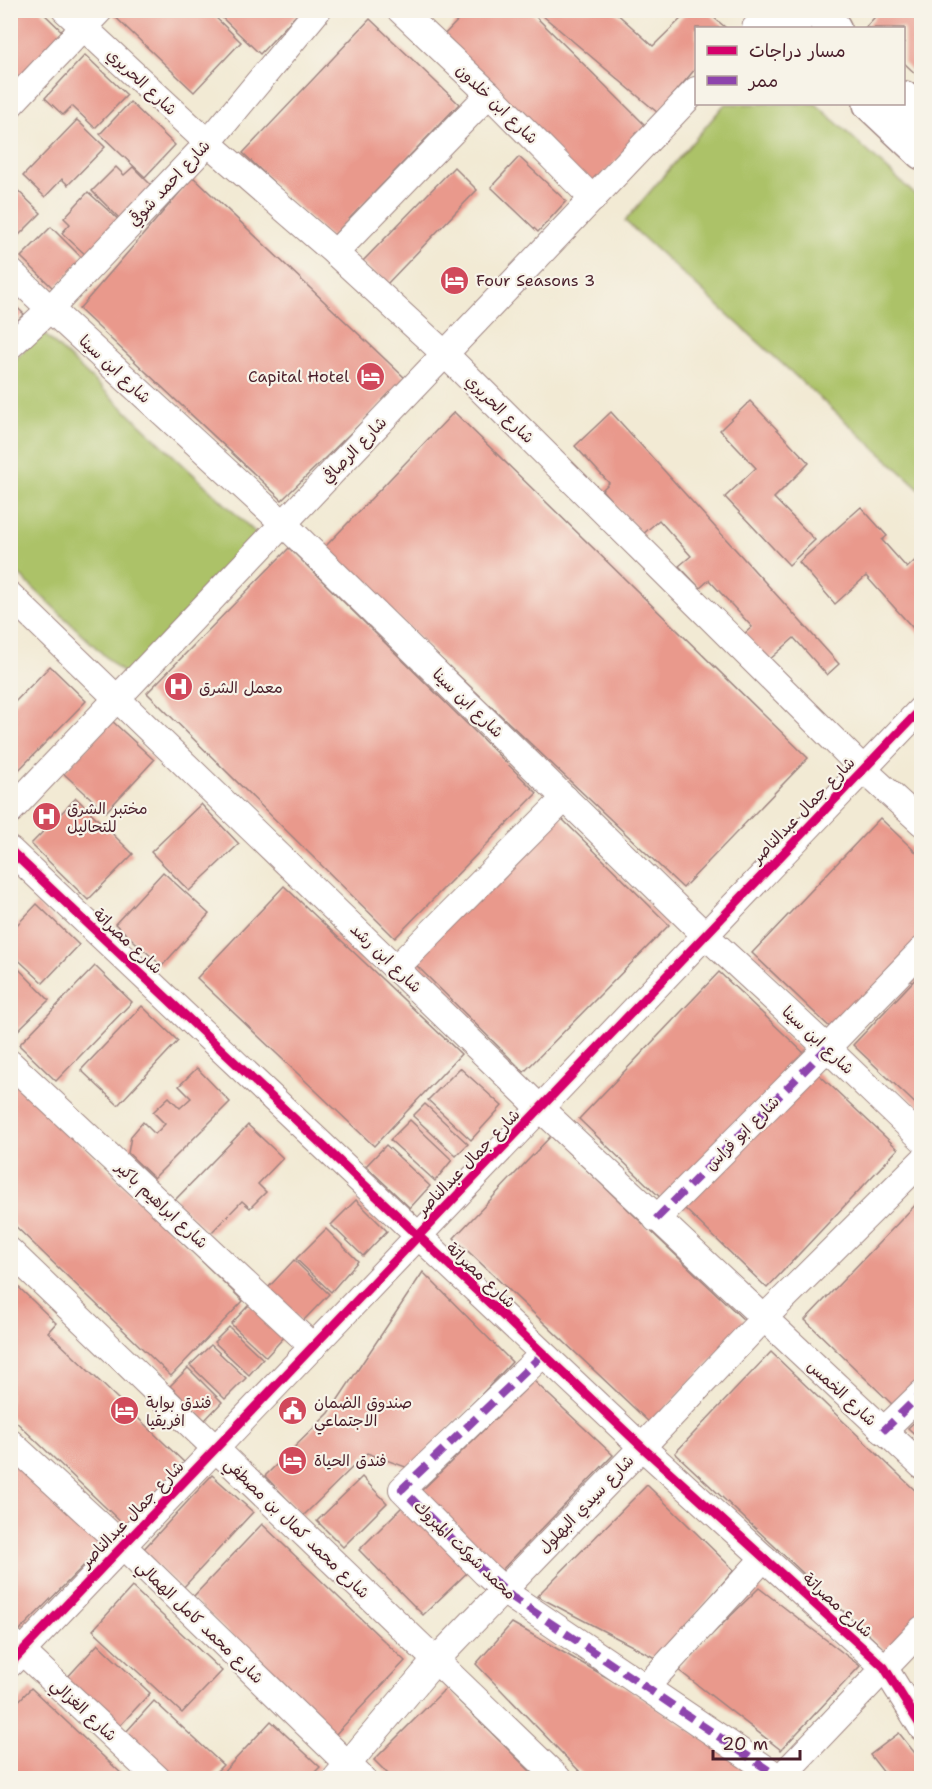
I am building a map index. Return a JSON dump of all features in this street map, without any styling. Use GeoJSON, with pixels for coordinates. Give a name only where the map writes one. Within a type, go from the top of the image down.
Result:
{"type":"FeatureCollection","features":[{"type":"Feature","properties":{"kind":"main road"},"geometry":{"type":"LineString","coordinates":[[773,10],[793,27]]}},
{"type":"Feature","properties":{"kind":"main road"},"geometry":{"type":"LineString","coordinates":[[816,10],[833,27]]}},
{"type":"Feature","properties":{"kind":"main road"},"geometry":{"type":"LineString","coordinates":[[905,100],[921,116]]}},
{"type":"Feature","properties":{"kind":"main road"},"geometry":{"type":"LineString","coordinates":[[871,105],[921,153]]}},
{"type":"Feature","properties":{"kind":"street","name":"شارع الحريري"},"geometry":{"type":"LineString","coordinates":[[65,10],[92,19],[208,143],[335,253],[445,354],[863,769],[921,823]]}},
{"type":"Feature","properties":{"kind":"street","name":"شارع احمد شوقي"},"geometry":{"type":"LineString","coordinates":[[10,346],[50,309],[208,143],[318,10]]}},
{"type":"Feature","properties":{"kind":"street","name":"شارع ابن خلدون"},"geometry":{"type":"LineString","coordinates":[[400,10],[489,94],[593,199]]}},
{"type":"Feature","properties":{"kind":"street"},"geometry":{"type":"LineString","coordinates":[[755,27],[773,10]]}},
{"type":"Feature","properties":{"kind":"street"},"geometry":{"type":"LineString","coordinates":[[10,105],[92,19]]}},
{"type":"Feature","properties":{"kind":"street","name":"شارع الرصافي"},"geometry":{"type":"LineString","coordinates":[[10,811],[695,91]]}},
{"type":"Feature","properties":{"kind":"street"},"geometry":{"type":"LineString","coordinates":[[335,253],[489,94]]}},
{"type":"Feature","properties":{"kind":"street","name":"شارع ابن سينا"},"geometry":{"type":"LineString","coordinates":[[10,271],[284,524],[705,934],[921,1139]]}},
{"type":"Feature","properties":{"kind":"street","name":"شارع ابن رشد"},"geometry":{"type":"LineString","coordinates":[[10,595],[540,1108],[763,1319]]}},
{"type":"Feature","properties":{"kind":"street","name":"شارع جمال عبدالناصر"},"geometry":{"type":"LineString","coordinates":[[14,1652],[123,1546],[921,708]]}},
{"type":"Feature","properties":{"kind":"street"},"geometry":{"type":"LineString","coordinates":[[396,968],[565,798]]}},
{"type":"Feature","properties":{"kind":"street","name":"شارع مصراتة"},"geometry":{"type":"LineString","coordinates":[[10,850],[642,1447],[884,1667],[921,1728]]}},
{"type":"Feature","properties":{"kind":"street","name":"شارع ابو فراس"},"geometry":{"type":"LineString","coordinates":[[656,1219],[827,1048],[921,950]]}},
{"type":"Feature","properties":{"kind":"street","name":"شارع ابراهيم باكير"},"geometry":{"type":"LineString","coordinates":[[10,1063],[313,1347]]}},
{"type":"Feature","properties":{"kind":"street","name":"شارع سيدي البهلول"},"geometry":{"type":"LineString","coordinates":[[349,1774],[435,1661],[763,1319],[921,1161]]}},
{"type":"Feature","properties":{"kind":"street","name":"شارع محمد كمال بن مصطفي"},"geometry":{"type":"LineString","coordinates":[[10,1251],[558,1779]]}},
{"type":"Feature","properties":{"kind":"street","name":"شارع الخمس"},"geometry":{"type":"LineString","coordinates":[[763,1319],[921,1466]]}},
{"type":"Feature","properties":{"kind":"street","name":"محمد شوكت المبروك"},"geometry":{"type":"LineString","coordinates":[[543,1354],[402,1489],[512,1598],[780,1778]]}},
{"type":"Feature","properties":{"kind":"street"},"geometry":{"type":"LineString","coordinates":[[884,1431],[921,1394]]}},
{"type":"Feature","properties":{"kind":"street","name":"شارع محمد كامل الهمالي"},"geometry":{"type":"LineString","coordinates":[[10,1442],[123,1546],[349,1774]]}},
{"type":"Feature","properties":{"kind":"street"},"geometry":{"type":"LineString","coordinates":[[646,1687],[764,1558]]}},
{"type":"Feature","properties":{"kind":"street"},"geometry":{"type":"LineString","coordinates":[[780,1778],[921,1629]]}},
{"type":"Feature","properties":{"kind":"street","name":"شارع الغزالي"},"geometry":{"type":"LineString","coordinates":[[14,1652],[157,1779]]}},
{"type":"Feature","properties":{"kind":"green space"},"geometry":{"type":"Polygon","coordinates":[[[724,105],[817,105],[921,200],[921,490],[625,221],[724,105]]]}},
{"type":"Feature","properties":{"kind":"green space"},"geometry":{"type":"Polygon","coordinates":[[[42,332],[258,535],[126,676],[11,567],[10,365],[42,332]]]}},
{"type":"Feature","properties":{"kind":"building"},"geometry":{"type":"Polygon","coordinates":[[[10,10],[40,10],[68,37],[10,98],[10,10]]]}},
{"type":"Feature","properties":{"kind":"building"},"geometry":{"type":"Polygon","coordinates":[[[108,10],[208,10],[241,42],[194,92],[108,10]]]}},
{"type":"Feature","properties":{"kind":"building"},"geometry":{"type":"Polygon","coordinates":[[[214,10],[301,10],[260,54],[214,10]]]}},
{"type":"Feature","properties":{"kind":"building"},"geometry":{"type":"Polygon","coordinates":[[[468,10],[529,10],[649,129],[591,187],[441,38],[468,10]]]}},
{"type":"Feature","properties":{"kind":"building"},"geometry":{"type":"Polygon","coordinates":[[[536,10],[613,10],[653,46],[690,10],[705,10],[725,27],[695,27],[695,69],[658,113],[536,10]]]}},
{"type":"Feature","properties":{"kind":"building"},"geometry":{"type":"Polygon","coordinates":[[[881,10],[922,10],[922,80],[905,64],[905,27],[866,27],[881,10]]]}},
{"type":"Feature","properties":{"kind":"building"},"geometry":{"type":"Polygon","coordinates":[[[370,19],[459,104],[331,238],[243,153],[370,19]]]}},
{"type":"Feature","properties":{"kind":"building"},"geometry":{"type":"Polygon","coordinates":[[[85,55],[127,95],[95,128],[72,106],[63,115],[45,98],[85,55]]]}},
{"type":"Feature","properties":{"kind":"building"},"geometry":{"type":"Polygon","coordinates":[[[130,102],[175,145],[145,177],[100,134],[130,102]]]}},
{"type":"Feature","properties":{"kind":"building"},"geometry":{"type":"Polygon","coordinates":[[[77,120],[105,147],[68,185],[62,179],[45,197],[23,176],[77,120]]]}},
{"type":"Feature","properties":{"kind":"building"},"geometry":{"type":"Polygon","coordinates":[[[519,157],[566,201],[538,232],[491,187],[519,157]]]}},
{"type":"Feature","properties":{"kind":"building"},"geometry":{"type":"Polygon","coordinates":[[[116,167],[124,175],[133,167],[159,193],[126,225],[92,191],[116,167]]]}},
{"type":"Feature","properties":{"kind":"building"},"geometry":{"type":"Polygon","coordinates":[[[454,167],[477,190],[386,285],[362,262],[454,167]]]}},
{"type":"Feature","properties":{"kind":"building"},"geometry":{"type":"Polygon","coordinates":[[[193,177],[406,379],[282,500],[79,309],[193,177]]]}},
{"type":"Feature","properties":{"kind":"building"},"geometry":{"type":"Polygon","coordinates":[[[10,183],[41,213],[10,244],[10,183]]]}},
{"type":"Feature","properties":{"kind":"building"},"geometry":{"type":"Polygon","coordinates":[[[88,192],[121,222],[88,257],[62,233],[70,224],[64,218],[88,192]]]}},
{"type":"Feature","properties":{"kind":"building"},"geometry":{"type":"Polygon","coordinates":[[[51,227],[83,259],[54,289],[21,257],[51,227]]]}},
{"type":"Feature","properties":{"kind":"building"},"geometry":{"type":"Polygon","coordinates":[[[10,301],[24,314],[10,328],[10,301]]]}},
{"type":"Feature","properties":{"kind":"building"},"geometry":{"type":"Polygon","coordinates":[[[750,401],[809,463],[774,498],[815,540],[789,565],[725,497],[756,468],[720,430],[750,401]]]}},
{"type":"Feature","properties":{"kind":"building"},"geometry":{"type":"Polygon","coordinates":[[[454,412],[808,758],[683,888],[324,548],[454,412]]]}},
{"type":"Feature","properties":{"kind":"building"},"geometry":{"type":"Polygon","coordinates":[[[611,412],[839,664],[827,675],[794,638],[768,661],[744,634],[752,627],[709,580],[700,588],[679,566],[691,556],[659,520],[642,535],[602,490],[609,483],[575,446],[611,412]]]}},
{"type":"Feature","properties":{"kind":"building"},"geometry":{"type":"Polygon","coordinates":[[[861,507],[887,536],[882,540],[907,568],[922,554],[922,638],[866,576],[835,604],[799,562],[861,507]]]}},
{"type":"Feature","properties":{"kind":"building"},"geometry":{"type":"Polygon","coordinates":[[[289,548],[537,793],[395,938],[147,693],[289,548]]]}},
{"type":"Feature","properties":{"kind":"building"},"geometry":{"type":"Polygon","coordinates":[[[50,666],[86,701],[10,779],[10,707],[50,666]]]}},
{"type":"Feature","properties":{"kind":"building"},"geometry":{"type":"Polygon","coordinates":[[[111,720],[154,760],[106,812],[63,773],[111,720]]]}},
{"type":"Feature","properties":{"kind":"building"},"geometry":{"type":"Polygon","coordinates":[[[76,798],[133,854],[88,900],[31,844],[76,798]]]}},
{"type":"Feature","properties":{"kind":"building"},"geometry":{"type":"Polygon","coordinates":[[[201,804],[239,844],[189,891],[151,852],[201,804]]]}},
{"type":"Feature","properties":{"kind":"building"},"geometry":{"type":"Polygon","coordinates":[[[555,812],[669,925],[524,1072],[410,959],[555,812]]]}},
{"type":"Feature","properties":{"kind":"building"},"geometry":{"type":"Polygon","coordinates":[[[880,818],[922,858],[922,945],[837,1034],[752,953],[880,818]]]}},
{"type":"Feature","properties":{"kind":"building"},"geometry":{"type":"Polygon","coordinates":[[[163,872],[209,914],[162,966],[115,924],[163,872]]]}},
{"type":"Feature","properties":{"kind":"building"},"geometry":{"type":"Polygon","coordinates":[[[284,886],[461,1054],[374,1146],[197,978],[284,886]]]}},
{"type":"Feature","properties":{"kind":"building"},"geometry":{"type":"Polygon","coordinates":[[[37,904],[79,945],[43,983],[10,952],[10,932],[37,904]]]}},
{"type":"Feature","properties":{"kind":"building"},"geometry":{"type":"Polygon","coordinates":[[[10,960],[49,1000],[10,1038],[10,960]]]}},
{"type":"Feature","properties":{"kind":"building"},"geometry":{"type":"Polygon","coordinates":[[[95,966],[132,1002],[56,1081],[19,1045],[95,966]]]}},
{"type":"Feature","properties":{"kind":"building"},"geometry":{"type":"Polygon","coordinates":[[[719,972],[805,1054],[665,1202],[579,1119],[719,972]]]}},
{"type":"Feature","properties":{"kind":"building"},"geometry":{"type":"Polygon","coordinates":[[[922,972],[922,1110],[853,1045],[922,972]]]}},
{"type":"Feature","properties":{"kind":"building"},"geometry":{"type":"Polygon","coordinates":[[[142,1006],[178,1041],[118,1105],[81,1070],[142,1006]]]}},
{"type":"Feature","properties":{"kind":"building"},"geometry":{"type":"Polygon","coordinates":[[[811,1067],[898,1149],[767,1288],[681,1205],[811,1067]]]}},
{"type":"Feature","properties":{"kind":"building"},"geometry":{"type":"Polygon","coordinates":[[[197,1068],[230,1102],[154,1178],[128,1153],[131,1136],[143,1122],[155,1134],[165,1124],[153,1112],[169,1097],[180,1108],[191,1098],[179,1086],[197,1068]]]}},
{"type":"Feature","properties":{"kind":"building"},"geometry":{"type":"Polygon","coordinates":[[[460,1068],[502,1106],[471,1140],[428,1100],[460,1068]]]}},
{"type":"Feature","properties":{"kind":"building"},"geometry":{"type":"Polygon","coordinates":[[[10,1076],[243,1301],[171,1376],[10,1221],[10,1076]]]}},
{"type":"Feature","properties":{"kind":"building"},"geometry":{"type":"Polygon","coordinates":[[[425,1104],[468,1144],[456,1156],[413,1116],[425,1104]]]}},
{"type":"Feature","properties":{"kind":"building"},"geometry":{"type":"Polygon","coordinates":[[[410,1120],[452,1160],[435,1181],[390,1140],[410,1120]]]}},
{"type":"Feature","properties":{"kind":"building"},"geometry":{"type":"Polygon","coordinates":[[[248,1125],[283,1158],[258,1184],[266,1192],[250,1208],[242,1201],[210,1234],[175,1200],[248,1125]]]}},
{"type":"Feature","properties":{"kind":"building"},"geometry":{"type":"Polygon","coordinates":[[[551,1136],[747,1323],[651,1424],[454,1238],[551,1136]]]}},
{"type":"Feature","properties":{"kind":"building"},"geometry":{"type":"Polygon","coordinates":[[[386,1145],[430,1186],[410,1208],[366,1166],[386,1145]]]}},
{"type":"Feature","properties":{"kind":"building"},"geometry":{"type":"Polygon","coordinates":[[[922,1198],[922,1379],[895,1407],[805,1320],[922,1198]]]}},
{"type":"Feature","properties":{"kind":"building"},"geometry":{"type":"Polygon","coordinates":[[[356,1200],[387,1231],[363,1256],[331,1225],[356,1200]]]}},
{"type":"Feature","properties":{"kind":"building"},"geometry":{"type":"Polygon","coordinates":[[[326,1229],[358,1261],[331,1292],[296,1259],[326,1229]]]}},
{"type":"Feature","properties":{"kind":"building"},"geometry":{"type":"Polygon","coordinates":[[[294,1260],[329,1294],[302,1322],[267,1289],[294,1260]]]}},
{"type":"Feature","properties":{"kind":"building"},"geometry":{"type":"Polygon","coordinates":[[[423,1272],[512,1362],[411,1469],[367,1453],[303,1516],[265,1476],[329,1413],[423,1272]]]}},
{"type":"Feature","properties":{"kind":"building"},"geometry":{"type":"Polygon","coordinates":[[[10,1279],[56,1323],[48,1332],[187,1465],[127,1528],[10,1416],[10,1279]]]}},
{"type":"Feature","properties":{"kind":"building"},"geometry":{"type":"Polygon","coordinates":[[[252,1305],[286,1335],[266,1357],[231,1324],[248,1306],[252,1305]]]}},
{"type":"Feature","properties":{"kind":"building"},"geometry":{"type":"Polygon","coordinates":[[[229,1327],[263,1359],[249,1375],[214,1342],[229,1327]]]}},
{"type":"Feature","properties":{"kind":"building"},"geometry":{"type":"Polygon","coordinates":[[[211,1345],[246,1378],[225,1399],[190,1365],[211,1345]]]}},
{"type":"Feature","properties":{"kind":"building"},"geometry":{"type":"Polygon","coordinates":[[[771,1352],[922,1497],[922,1615],[886,1651],[675,1453],[771,1352]]]}},
{"type":"Feature","properties":{"kind":"building"},"geometry":{"type":"Polygon","coordinates":[[[188,1368],[222,1402],[205,1420],[170,1386],[188,1368]]]}},
{"type":"Feature","properties":{"kind":"building"},"geometry":{"type":"Polygon","coordinates":[[[534,1381],[613,1455],[498,1574],[414,1498],[534,1381]]]}},
{"type":"Feature","properties":{"kind":"building"},"geometry":{"type":"Polygon","coordinates":[[[922,1415],[922,1441],[908,1428],[922,1415]]]}},
{"type":"Feature","properties":{"kind":"building"},"geometry":{"type":"Polygon","coordinates":[[[10,1457],[104,1545],[19,1631],[10,1622],[10,1457]]]}},
{"type":"Feature","properties":{"kind":"building"},"geometry":{"type":"Polygon","coordinates":[[[212,1475],[253,1512],[182,1589],[141,1552],[212,1475]]]}},
{"type":"Feature","properties":{"kind":"building"},"geometry":{"type":"Polygon","coordinates":[[[362,1477],[387,1503],[343,1547],[317,1521],[362,1477]]]}},
{"type":"Feature","properties":{"kind":"building"},"geometry":{"type":"Polygon","coordinates":[[[647,1485],[734,1570],[657,1659],[537,1596],[647,1485]]]}},
{"type":"Feature","properties":{"kind":"building"},"geometry":{"type":"Polygon","coordinates":[[[408,1501],[473,1567],[423,1615],[359,1550],[408,1501]]]}},
{"type":"Feature","properties":{"kind":"building"},"geometry":{"type":"Polygon","coordinates":[[[262,1524],[405,1661],[335,1735],[192,1598],[262,1524]]]}},
{"type":"Feature","properties":{"kind":"building"},"geometry":{"type":"Polygon","coordinates":[[[132,1587],[222,1671],[182,1713],[93,1630],[132,1587]]]}},
{"type":"Feature","properties":{"kind":"building"},"geometry":{"type":"Polygon","coordinates":[[[759,1588],[860,1666],[781,1750],[677,1669],[759,1588]]]}},
{"type":"Feature","properties":{"kind":"building"},"geometry":{"type":"Polygon","coordinates":[[[512,1623],[636,1694],[755,1773],[750,1778],[586,1778],[476,1664],[512,1623]]]}},
{"type":"Feature","properties":{"kind":"building"},"geometry":{"type":"Polygon","coordinates":[[[98,1644],[150,1693],[116,1730],[64,1681],[98,1644]]]}},
{"type":"Feature","properties":{"kind":"building"},"geometry":{"type":"Polygon","coordinates":[[[31,1688],[126,1778],[10,1778],[10,1710],[31,1688]]]}},
{"type":"Feature","properties":{"kind":"building"},"geometry":{"type":"Polygon","coordinates":[[[446,1688],[537,1778],[392,1778],[374,1760],[446,1688]]]}},
{"type":"Feature","properties":{"kind":"building"},"geometry":{"type":"Polygon","coordinates":[[[154,1701],[223,1765],[210,1778],[175,1778],[126,1732],[154,1701]]]}},
{"type":"Feature","properties":{"kind":"building"},"geometry":{"type":"Polygon","coordinates":[[[271,1721],[320,1767],[309,1778],[218,1778],[271,1721]]]}},
{"type":"Feature","properties":{"kind":"building"},"geometry":{"type":"Polygon","coordinates":[[[899,1733],[922,1762],[922,1778],[888,1778],[870,1755],[899,1733]]]}},
{"type":"Feature","properties":{"kind":"marked path"},"geometry":{"type":"LineString","coordinates":[[656,1219],[827,1048]]}},
{"type":"Feature","properties":{"kind":"marked path"},"geometry":{"type":"LineString","coordinates":[[543,1354],[402,1489],[512,1597],[780,1778]]}},
{"type":"Feature","properties":{"kind":"marked path"},"geometry":{"type":"LineString","coordinates":[[883,1431],[922,1393]]}},
{"type":"Feature","properties":{"kind":"cycle path"},"geometry":{"type":"LineString","coordinates":[[10,1664],[922,708]]}},
{"type":"Feature","properties":{"kind":"cycle path"},"geometry":{"type":"LineString","coordinates":[[10,850],[642,1447],[884,1667],[922,1728]]}},
{"type":"Feature","properties":{"kind":"place","name":"Four Seasons 3"},"geometry":{"type":"Point","coordinates":[455,280]}},
{"type":"Feature","properties":{"kind":"place","name":"Capital Hotel"},"geometry":{"type":"Point","coordinates":[370,376]}},
{"type":"Feature","properties":{"kind":"place","name":"معمل الشرق"},"geometry":{"type":"Point","coordinates":[178,687]}},
{"type":"Feature","properties":{"kind":"place","name":"مختبر الشرق للتحاليل"},"geometry":{"type":"Point","coordinates":[46,817]}},
{"type":"Feature","properties":{"kind":"place","name":"فندق بوابة افريقيا"},"geometry":{"type":"Point","coordinates":[125,1411]}},
{"type":"Feature","properties":{"kind":"place","name":"صندوق الضمان الاجتماعي"},"geometry":{"type":"Point","coordinates":[293,1411]}},
{"type":"Feature","properties":{"kind":"place","name":"فندق الحياة"},"geometry":{"type":"Point","coordinates":[293,1460]}}]}
